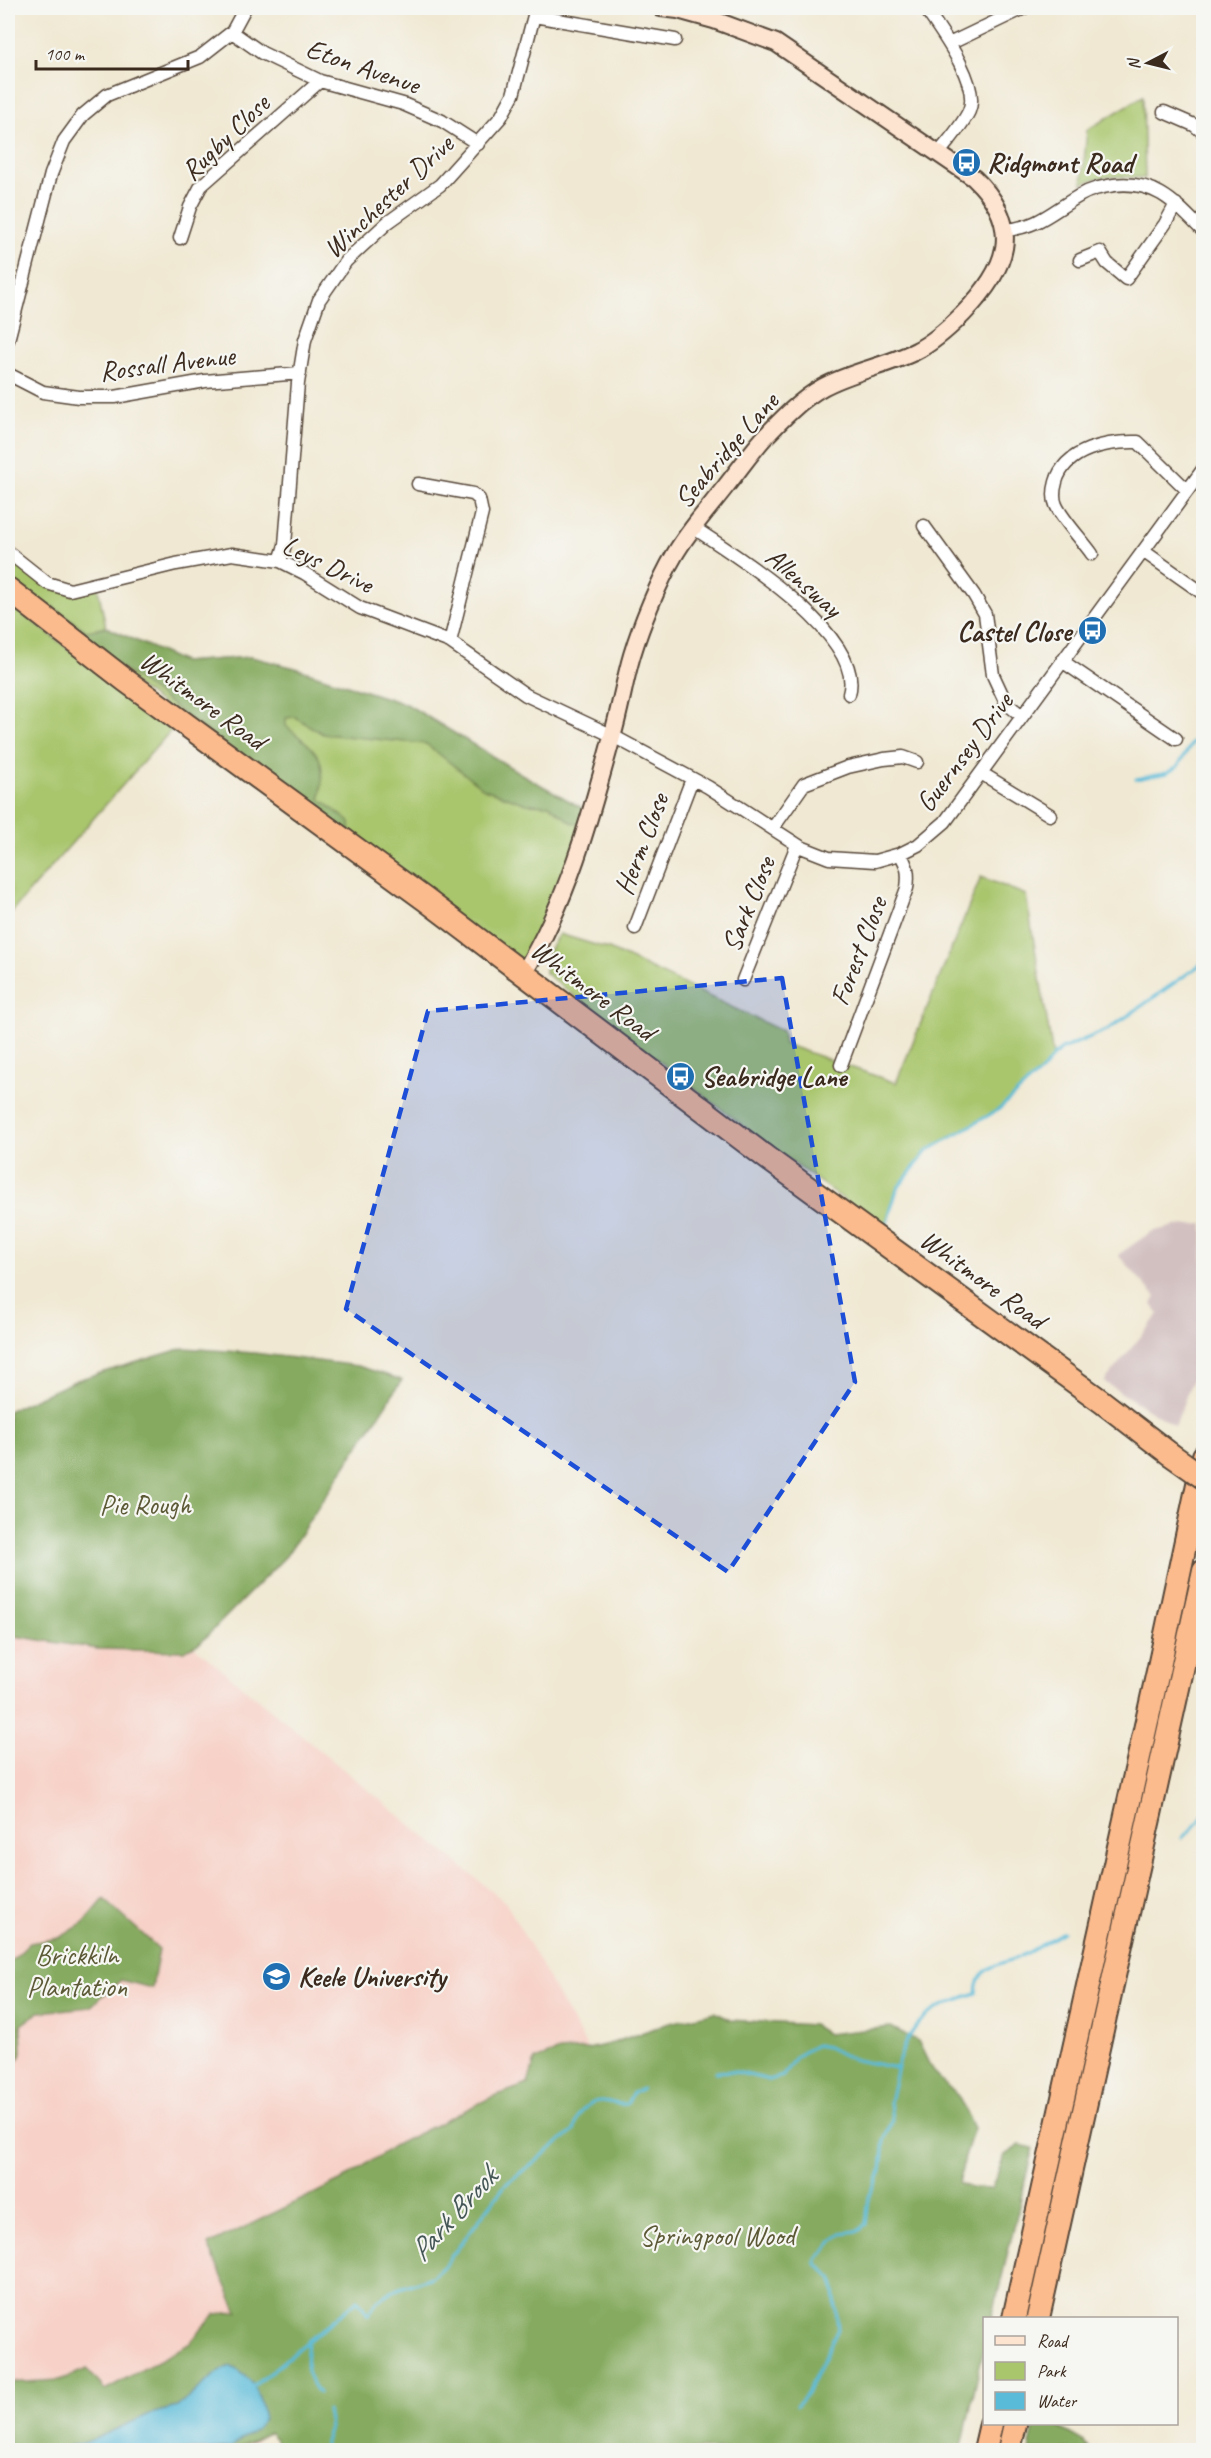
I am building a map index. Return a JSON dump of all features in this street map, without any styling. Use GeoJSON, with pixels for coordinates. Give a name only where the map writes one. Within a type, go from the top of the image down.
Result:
{"type":"FeatureCollection","features":[{"type":"Feature","properties":{"kind":"highway","name":"Whitmore Road"},"geometry":{"type":"LineString","coordinates":[[8,589],[125,680],[426,900],[767,1158],[1203,1478]]}},
{"type":"Feature","properties":{"kind":"highway"},"geometry":{"type":"LineString","coordinates":[[1014,2317],[1160,1667],[1203,1456]]}},
{"type":"Feature","properties":{"kind":"highway"},"geometry":{"type":"LineString","coordinates":[[1038,2317],[1203,1571]]}},
{"type":"Feature","properties":{"kind":"highway"},"geometry":{"type":"LineString","coordinates":[[985,2451],[991,2425]]}},
{"type":"Feature","properties":{"kind":"highway"},"geometry":{"type":"LineString","coordinates":[[1009,2451],[1015,2425]]}},
{"type":"Feature","properties":{"kind":"street"},"geometry":{"type":"LineString","coordinates":[[8,340],[51,174],[64,141],[83,115],[107,94],[200,57],[232,32],[245,8]]}},
{"type":"Feature","properties":{"kind":"street","name":"Seabridge Lane"},"geometry":{"type":"LineString","coordinates":[[523,974],[537,952],[580,850],[613,736],[632,654],[675,554],[763,440],[801,404],[822,388],[917,351],[943,334],[970,307],[997,274],[1005,246],[1005,230],[998,207],[989,192],[974,178],[776,44],[714,20],[672,8]]}},
{"type":"Feature","properties":{"kind":"street"},"geometry":{"type":"LineString","coordinates":[[925,8],[949,44],[970,87],[970,110],[939,153]]}},
{"type":"Feature","properties":{"kind":"street"},"geometry":{"type":"LineString","coordinates":[[949,44],[1024,8]]}},
{"type":"Feature","properties":{"kind":"street","name":"Winchester Drive"},"geometry":{"type":"LineString","coordinates":[[280,561],[285,545],[300,373],[306,340],[318,300],[346,261],[387,223],[440,185],[501,117],[513,95],[535,12],[675,40]]}},
{"type":"Feature","properties":{"kind":"street","name":"Eton Avenue"},"geometry":{"type":"LineString","coordinates":[[232,32],[262,54],[320,81],[403,104],[442,121],[478,144]]}},
{"type":"Feature","properties":{"kind":"street","name":"Rugby Close"},"geometry":{"type":"LineString","coordinates":[[180,238],[190,207],[201,186],[320,81]]}},
{"type":"Feature","properties":{"kind":"street"},"geometry":{"type":"LineString","coordinates":[[1164,112],[1194,125],[1203,133]]}},
{"type":"Feature","properties":{"kind":"street"},"geometry":{"type":"LineString","coordinates":[[1005,230],[1025,228],[1080,194],[1098,187],[1126,184],[1141,185],[1168,197],[1203,232]]}},
{"type":"Feature","properties":{"kind":"street"},"geometry":{"type":"LineString","coordinates":[[1080,260],[1100,252],[1107,264],[1126,279],[1166,224],[1176,204]]}},
{"type":"Feature","properties":{"kind":"street","name":"Rossall Avenue"},"geometry":{"type":"LineString","coordinates":[[8,374],[43,392],[79,397],[115,397],[205,381],[300,373]]}},
{"type":"Feature","properties":{"kind":"street"},"geometry":{"type":"LineString","coordinates":[[1092,554],[1056,504],[1054,488],[1059,470],[1077,455],[1105,444],[1138,442],[1187,490]]}},
{"type":"Feature","properties":{"kind":"street","name":"Guernsey Drive"},"geometry":{"type":"LineString","coordinates":[[613,736],[692,779],[797,845],[829,858],[850,861],[875,861],[900,854],[918,845],[945,822],[1203,468]]}},
{"type":"Feature","properties":{"kind":"street"},"geometry":{"type":"LineString","coordinates":[[418,484],[473,494],[479,499],[482,513],[450,642]]}},
{"type":"Feature","properties":{"kind":"street"},"geometry":{"type":"LineString","coordinates":[[924,526],[985,614],[993,675],[1006,703],[1022,716]]}},
{"type":"Feature","properties":{"kind":"street","name":"Allensway"},"geometry":{"type":"LineString","coordinates":[[694,528],[766,577],[837,643],[847,662],[851,686],[849,694]]}},
{"type":"Feature","properties":{"kind":"street"},"geometry":{"type":"LineString","coordinates":[[1143,551],[1203,594]]}},
{"type":"Feature","properties":{"kind":"street","name":"Leys Drive"},"geometry":{"type":"LineString","coordinates":[[8,552],[47,584],[70,590],[176,564],[232,554],[280,561],[304,573],[360,609],[450,642],[526,695],[613,736]]}},
{"type":"Feature","properties":{"kind":"street"},"geometry":{"type":"LineString","coordinates":[[1062,661],[1176,739]]}},
{"type":"Feature","properties":{"kind":"street"},"geometry":{"type":"LineString","coordinates":[[773,828],[804,784],[848,767],[884,759],[903,757],[917,762]]}},
{"type":"Feature","properties":{"kind":"street"},"geometry":{"type":"LineString","coordinates":[[981,773],[1050,815]]}},
{"type":"Feature","properties":{"kind":"street","name":"Herm Close"},"geometry":{"type":"LineString","coordinates":[[635,928],[692,779]]}},
{"type":"Feature","properties":{"kind":"street","name":"Sark Close"},"geometry":{"type":"LineString","coordinates":[[743,980],[797,845]]}},
{"type":"Feature","properties":{"kind":"street","name":"Forest Close"},"geometry":{"type":"LineString","coordinates":[[841,1065],[907,888],[909,875],[907,865],[900,854]]}},
{"type":"Feature","properties":{"kind":"highlighted area"},"geometry":{"type":"Polygon","coordinates":[[[782,978],[855,1382],[728,1572],[346,1309],[428,1011],[782,978]]]}},
{"type":"Feature","properties":{"kind":"shaded area"},"geometry":{"type":"Polygon","coordinates":[[[1203,1224],[1203,1350],[1175,1426],[1104,1382],[1159,1314],[1152,1304],[1156,1297],[1118,1255],[1151,1232],[1175,1226],[1203,1224]]]}},
{"type":"Feature","properties":{"kind":"shaded area","name":"Keele University"},"geometry":{"type":"Polygon","coordinates":[[[8,1494],[506,1903],[588,2049],[269,2432],[244,2450],[8,2450],[8,1494]]]}},
{"type":"Feature","properties":{"kind":"green space"},"geometry":{"type":"Polygon","coordinates":[[[1143,96],[1145,178],[1105,177],[1082,184],[1087,130],[1143,96]]]}},
{"type":"Feature","properties":{"kind":"green space"},"geometry":{"type":"Polygon","coordinates":[[[8,552],[58,588],[97,584],[106,627],[183,662],[251,657],[295,668],[408,705],[523,775],[591,813],[523,974],[8,589],[8,552]]]}},
{"type":"Feature","properties":{"kind":"green space"},"geometry":{"type":"Polygon","coordinates":[[[8,602],[172,729],[8,916],[8,602]]]}},
{"type":"Feature","properties":{"kind":"green space"},"geometry":{"type":"Polygon","coordinates":[[[50,605],[87,631],[106,627],[183,662],[251,657],[295,668],[408,705],[523,775],[591,813],[587,826],[571,822],[549,805],[527,804],[484,789],[426,744],[323,734],[295,717],[286,718],[286,726],[318,755],[322,772],[320,799],[350,822],[351,838],[45,611],[50,605]]]}},
{"type":"Feature","properties":{"kind":"green space"},"geometry":{"type":"Polygon","coordinates":[[[981,877],[1026,895],[1053,1056],[1044,1069],[998,1110],[927,1151],[897,1189],[885,1229],[764,1142],[545,973],[547,954],[559,934],[609,949],[782,1031],[784,1044],[896,1083],[981,877]]]}},
{"type":"Feature","properties":{"kind":"green space","name":"Pie Rough"},"geometry":{"type":"Polygon","coordinates":[[[184,1348],[254,1353],[358,1366],[402,1380],[286,1556],[200,1643],[184,1651],[98,1649],[8,1635],[8,1411],[77,1380],[184,1348]]]}},
{"type":"Feature","properties":{"kind":"green space","name":"Brickkiln Plantation"},"geometry":{"type":"Polygon","coordinates":[[[104,1899],[159,1949],[152,1988],[121,1980],[90,2007],[39,2012],[21,2025],[22,2053],[8,2072],[8,1964],[30,1943],[59,1938],[84,1923],[104,1899]]]}},
{"type":"Feature","properties":{"kind":"green space","name":"Springpool Wood"},"geometry":{"type":"Polygon","coordinates":[[[715,2012],[730,2020],[813,2025],[827,2034],[891,2027],[918,2041],[933,2072],[958,2096],[974,2128],[959,2183],[971,2188],[991,2189],[1005,2155],[1020,2145],[1033,2148],[992,2317],[983,2317],[983,2352],[961,2450],[847,2450],[839,2446],[818,2450],[283,2450],[269,2432],[236,2450],[157,2450],[176,2449],[230,2366],[216,2374],[177,2407],[150,2414],[90,2441],[65,2447],[64,2450],[8,2450],[8,2383],[60,2380],[87,2369],[105,2390],[189,2344],[215,2314],[238,2312],[208,2245],[344,2179],[395,2145],[492,2097],[528,2084],[535,2060],[559,2051],[588,2049],[613,2043],[666,2024],[715,2012]]]}},
{"type":"Feature","properties":{"kind":"green space"},"geometry":{"type":"Polygon","coordinates":[[[1035,2425],[1056,2425],[1083,2441],[1089,2450],[1029,2450],[1035,2425]]]}},
{"type":"Feature","properties":{"kind":"water"},"geometry":{"type":"Polygon","coordinates":[[[230,2366],[251,2381],[255,2387],[261,2401],[264,2419],[257,2429],[229,2448],[64,2450],[65,2447],[90,2441],[150,2414],[177,2407],[216,2374],[230,2366]]]}},
{"type":"Feature","properties":{"kind":"waterway"},"geometry":{"type":"LineString","coordinates":[[1136,779],[1167,773],[1178,766],[1192,743],[1204,734]]}},
{"type":"Feature","properties":{"kind":"waterway"},"geometry":{"type":"LineString","coordinates":[[885,1229],[897,1189],[927,1151],[998,1110],[1044,1069],[1053,1056],[1062,1049],[1109,1029],[1204,962]]}},
{"type":"Feature","properties":{"kind":"waterway","name":"Park Brook"},"geometry":{"type":"LineString","coordinates":[[1182,1838],[1199,1822],[1204,1813]]}},
{"type":"Feature","properties":{"kind":"waterway","name":"Park Brook"},"geometry":{"type":"LineString","coordinates":[[715,2072],[732,2071],[769,2080],[783,2076],[795,2057],[816,2045],[828,2047],[851,2059],[896,2068],[909,2037],[924,2018],[946,2004],[976,1993],[979,1978],[988,1969],[1026,1954],[1063,1932]]}},
{"type":"Feature","properties":{"kind":"waterway"},"geometry":{"type":"LineString","coordinates":[[797,2405],[807,2393],[838,2329],[833,2280],[817,2264],[817,2259],[841,2233],[857,2231],[866,2224],[869,2197],[881,2171],[884,2140],[892,2121],[890,2102],[898,2066]]}},
{"type":"Feature","properties":{"kind":"waterway","name":"Park Brook"},"geometry":{"type":"LineString","coordinates":[[251,2388],[358,2300],[368,2315],[377,2302],[392,2291],[432,2277],[445,2265],[506,2184],[574,2131],[577,2120],[586,2106],[596,2101],[627,2104],[633,2093],[642,2089]]}},
{"type":"Feature","properties":{"kind":"waterway"},"geometry":{"type":"LineString","coordinates":[[308,2342],[307,2369],[319,2393]]}},
{"type":"Feature","properties":{"kind":"waterway"},"geometry":{"type":"LineString","coordinates":[[324,2445],[330,2427],[327,2410]]}},
{"type":"Feature","properties":{"kind":"place","name":"Ridgmont Road"},"geometry":{"type":"Point","coordinates":[966,162]}},
{"type":"Feature","properties":{"kind":"place","name":"Castel Close"},"geometry":{"type":"Point","coordinates":[1092,631]}},
{"type":"Feature","properties":{"kind":"place","name":"Seabridge Lane"},"geometry":{"type":"Point","coordinates":[680,1076]}},
{"type":"Feature","properties":{"kind":"place","name":"Keele University"},"geometry":{"type":"Point","coordinates":[277,1976]}}]}
